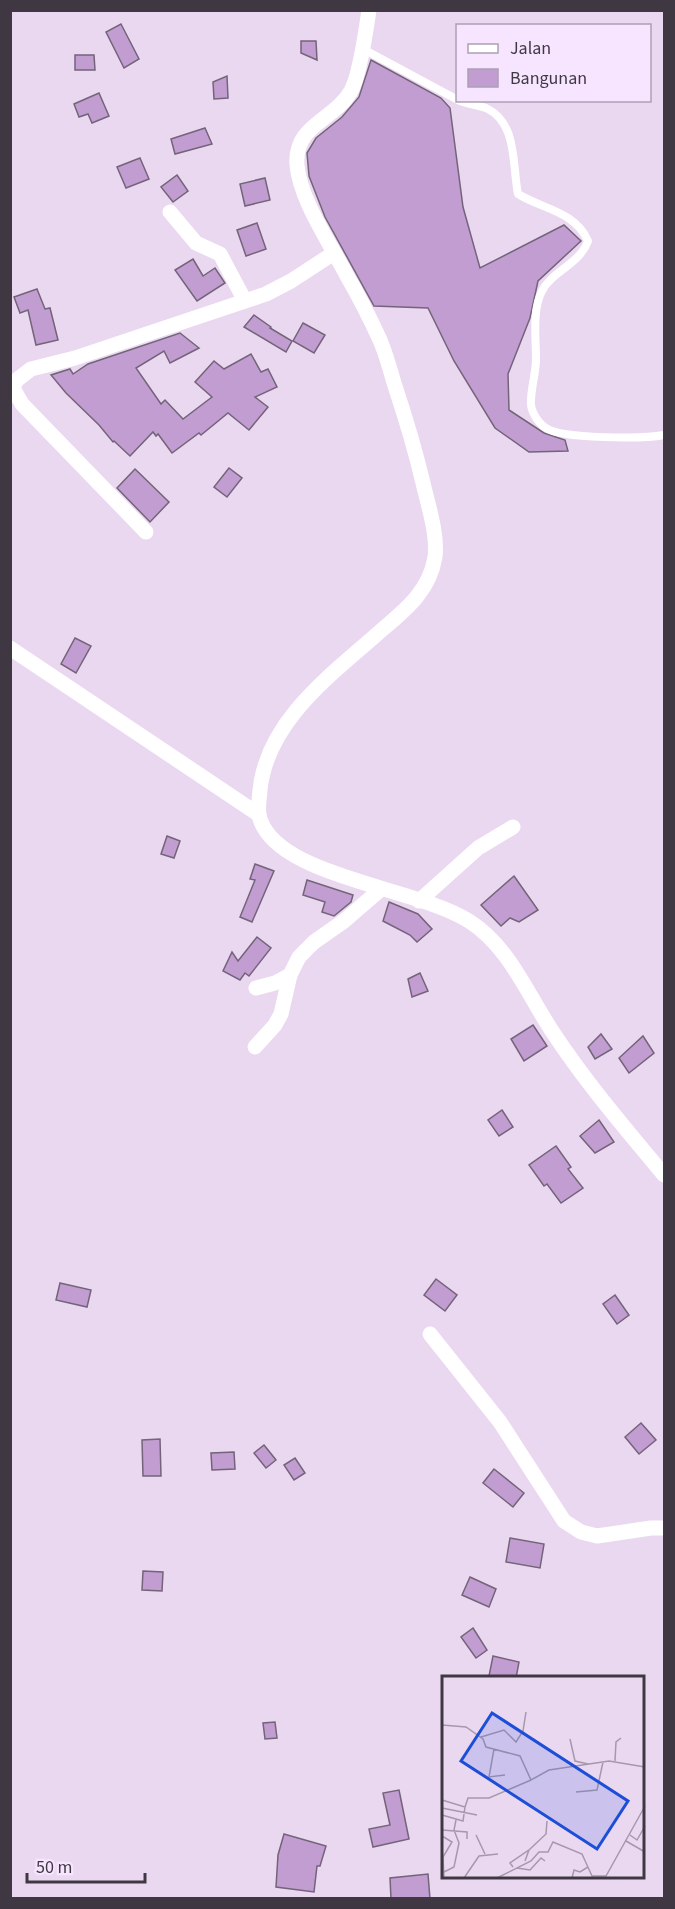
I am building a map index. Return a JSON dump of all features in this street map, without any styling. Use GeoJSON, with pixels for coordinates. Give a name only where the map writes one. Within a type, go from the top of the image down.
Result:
{"type":"FeatureCollection","features":[{"type":"Feature","properties":{"kind":"street"},"geometry":{"type":"LineString","coordinates":[[258,814],[261,774],[279,734],[309,695],[407,608],[425,587],[435,555],[432,518],[411,437],[381,343],[316,219],[300,181],[297,166],[297,147],[302,138],[342,103],[351,90],[369,10]]}},
{"type":"Feature","properties":{"kind":"street"},"geometry":{"type":"LineString","coordinates":[[170,212],[196,243],[220,254],[245,301]]}},
{"type":"Feature","properties":{"kind":"street"},"geometry":{"type":"LineString","coordinates":[[146,532],[22,404],[15,393],[14,386],[20,376],[31,369],[75,358],[279,288],[334,253]]}},
{"type":"Feature","properties":{"kind":"street"},"geometry":{"type":"LineString","coordinates":[[10,648],[258,814],[272,841],[290,854],[467,920],[482,931],[499,948],[553,1033],[600,1099],[664,1175]]}},
{"type":"Feature","properties":{"kind":"street"},"geometry":{"type":"LineString","coordinates":[[419,901],[478,848],[513,827]]}},
{"type":"Feature","properties":{"kind":"street"},"geometry":{"type":"LineString","coordinates":[[255,1047],[275,1025],[281,1014],[290,975],[299,957],[381,889]]}},
{"type":"Feature","properties":{"kind":"street"},"geometry":{"type":"LineString","coordinates":[[256,988],[290,975]]}},
{"type":"Feature","properties":{"kind":"street"},"geometry":{"type":"LineString","coordinates":[[430,1334],[500,1422],[564,1521],[581,1532],[597,1536],[664,1528]]}},
{"type":"Feature","properties":{"kind":"lane"},"geometry":{"type":"LineString","coordinates":[[362,48],[456,99]]}},
{"type":"Feature","properties":{"kind":"lane"},"geometry":{"type":"LineString","coordinates":[[464,102],[487,109],[507,126],[518,194],[565,216],[585,233],[588,242],[585,251],[547,283],[538,301],[536,363],[531,405],[536,417],[544,427],[553,431],[587,436],[664,435]]}},
{"type":"Feature","properties":{"kind":"building"},"geometry":{"type":"Polygon","coordinates":[[[121,24],[139,59],[124,68],[106,32],[121,24]]]}},
{"type":"Feature","properties":{"kind":"building"},"geometry":{"type":"Polygon","coordinates":[[[301,41],[316,41],[317,60],[301,53],[301,41]]]}},
{"type":"Feature","properties":{"kind":"building"},"geometry":{"type":"Polygon","coordinates":[[[75,55],[94,55],[95,70],[75,70],[75,55]]]}},
{"type":"Feature","properties":{"kind":"building"},"geometry":{"type":"Polygon","coordinates":[[[371,60],[441,98],[450,108],[463,207],[480,268],[564,225],[581,241],[538,281],[530,318],[508,374],[509,410],[544,433],[565,440],[568,451],[529,452],[495,428],[454,361],[428,308],[374,306],[325,217],[309,176],[307,153],[316,138],[342,117],[359,97],[371,60]]]}},
{"type":"Feature","properties":{"kind":"building"},"geometry":{"type":"Polygon","coordinates":[[[227,76],[228,98],[214,99],[213,82],[227,76]]]}},
{"type":"Feature","properties":{"kind":"building"},"geometry":{"type":"Polygon","coordinates":[[[99,93],[109,116],[92,123],[88,114],[79,117],[74,104],[99,93]]]}},
{"type":"Feature","properties":{"kind":"building"},"geometry":{"type":"Polygon","coordinates":[[[205,128],[212,144],[175,154],[171,139],[205,128]]]}},
{"type":"Feature","properties":{"kind":"building"},"geometry":{"type":"Polygon","coordinates":[[[140,158],[149,179],[126,188],[117,167],[140,158]]]}},
{"type":"Feature","properties":{"kind":"building"},"geometry":{"type":"Polygon","coordinates":[[[177,175],[188,191],[173,202],[161,187],[177,175]]]}},
{"type":"Feature","properties":{"kind":"building"},"geometry":{"type":"Polygon","coordinates":[[[265,178],[270,200],[245,206],[240,184],[265,178]]]}},
{"type":"Feature","properties":{"kind":"building"},"geometry":{"type":"Polygon","coordinates":[[[257,223],[266,249],[246,256],[237,230],[257,223]]]}},
{"type":"Feature","properties":{"kind":"building"},"geometry":{"type":"Polygon","coordinates":[[[193,259],[203,276],[215,268],[225,283],[197,301],[175,270],[193,259]]]}},
{"type":"Feature","properties":{"kind":"building"},"geometry":{"type":"Polygon","coordinates":[[[37,289],[45,309],[50,308],[58,340],[36,345],[28,310],[20,313],[14,297],[37,289]]]}},
{"type":"Feature","properties":{"kind":"building"},"geometry":{"type":"Polygon","coordinates":[[[254,315],[292,341],[286,352],[244,327],[254,315]]]}},
{"type":"Feature","properties":{"kind":"building"},"geometry":{"type":"Polygon","coordinates":[[[303,323],[325,335],[314,353],[293,341],[303,323]]]}},
{"type":"Feature","properties":{"kind":"building"},"geometry":{"type":"Polygon","coordinates":[[[180,333],[199,348],[170,363],[164,351],[136,368],[161,404],[165,400],[183,419],[212,397],[195,382],[214,361],[224,369],[251,354],[261,372],[268,369],[277,387],[255,397],[268,407],[249,430],[228,413],[201,435],[199,433],[172,453],[158,434],[156,436],[153,432],[130,456],[113,442],[51,375],[70,369],[73,374],[88,364],[180,333]]]}},
{"type":"Feature","properties":{"kind":"building"},"geometry":{"type":"Polygon","coordinates":[[[229,468],[242,478],[227,497],[214,487],[229,468]]]}},
{"type":"Feature","properties":{"kind":"building"},"geometry":{"type":"Polygon","coordinates":[[[135,469],[169,502],[150,522],[117,488],[135,469]]]}},
{"type":"Feature","properties":{"kind":"building"},"geometry":{"type":"Polygon","coordinates":[[[75,638],[91,646],[76,673],[61,664],[75,638]]]}},
{"type":"Feature","properties":{"kind":"building"},"geometry":{"type":"Polygon","coordinates":[[[167,836],[180,841],[174,858],[161,854],[167,836]]]}},
{"type":"Feature","properties":{"kind":"building"},"geometry":{"type":"Polygon","coordinates":[[[255,864],[274,871],[252,922],[240,917],[255,880],[250,879],[255,864]]]}},
{"type":"Feature","properties":{"kind":"building"},"geometry":{"type":"Polygon","coordinates":[[[514,876],[538,910],[519,922],[510,918],[501,926],[481,905],[514,876]]]}},
{"type":"Feature","properties":{"kind":"building"},"geometry":{"type":"Polygon","coordinates":[[[307,880],[353,895],[351,902],[334,916],[322,912],[325,902],[303,895],[307,880]]]}},
{"type":"Feature","properties":{"kind":"building"},"geometry":{"type":"Polygon","coordinates":[[[389,902],[418,914],[432,929],[417,942],[410,935],[383,921],[389,902]]]}},
{"type":"Feature","properties":{"kind":"building"},"geometry":{"type":"Polygon","coordinates":[[[257,937],[271,948],[249,976],[245,973],[240,980],[223,971],[232,952],[238,961],[257,937]]]}},
{"type":"Feature","properties":{"kind":"building"},"geometry":{"type":"Polygon","coordinates":[[[420,973],[428,991],[412,997],[408,979],[420,973]]]}},
{"type":"Feature","properties":{"kind":"building"},"geometry":{"type":"Polygon","coordinates":[[[533,1025],[547,1046],[524,1061],[511,1039],[533,1025]]]}},
{"type":"Feature","properties":{"kind":"building"},"geometry":{"type":"Polygon","coordinates":[[[601,1034],[612,1049],[595,1059],[588,1047],[601,1034]]]}},
{"type":"Feature","properties":{"kind":"building"},"geometry":{"type":"Polygon","coordinates":[[[643,1036],[654,1053],[629,1073],[619,1058],[643,1036]]]}},
{"type":"Feature","properties":{"kind":"building"},"geometry":{"type":"Polygon","coordinates":[[[502,1110],[513,1127],[499,1136],[488,1120],[502,1110]]]}},
{"type":"Feature","properties":{"kind":"building"},"geometry":{"type":"Polygon","coordinates":[[[599,1120],[614,1142],[595,1153],[580,1136],[599,1120]]]}},
{"type":"Feature","properties":{"kind":"building"},"geometry":{"type":"Polygon","coordinates":[[[556,1146],[571,1167],[568,1169],[583,1188],[561,1203],[547,1184],[544,1186],[529,1165],[556,1146]]]}},
{"type":"Feature","properties":{"kind":"building"},"geometry":{"type":"Polygon","coordinates":[[[436,1279],[457,1295],[445,1311],[424,1295],[436,1279]]]}},
{"type":"Feature","properties":{"kind":"building"},"geometry":{"type":"Polygon","coordinates":[[[60,1283],[91,1290],[87,1307],[56,1300],[60,1283]]]}},
{"type":"Feature","properties":{"kind":"building"},"geometry":{"type":"Polygon","coordinates":[[[615,1295],[629,1315],[617,1324],[603,1304],[615,1295]]]}},
{"type":"Feature","properties":{"kind":"building"},"geometry":{"type":"Polygon","coordinates":[[[641,1423],[656,1440],[639,1454],[625,1437],[641,1423]]]}},
{"type":"Feature","properties":{"kind":"building"},"geometry":{"type":"Polygon","coordinates":[[[160,1439],[161,1476],[143,1476],[142,1440],[160,1439]]]}},
{"type":"Feature","properties":{"kind":"building"},"geometry":{"type":"Polygon","coordinates":[[[264,1445],[276,1460],[266,1468],[254,1453],[264,1445]]]}},
{"type":"Feature","properties":{"kind":"building"},"geometry":{"type":"Polygon","coordinates":[[[234,1452],[235,1469],[212,1470],[211,1453],[234,1452]]]}},
{"type":"Feature","properties":{"kind":"building"},"geometry":{"type":"Polygon","coordinates":[[[295,1458],[305,1473],[294,1480],[284,1465],[295,1458]]]}},
{"type":"Feature","properties":{"kind":"building"},"geometry":{"type":"Polygon","coordinates":[[[494,1469],[524,1493],[513,1507],[483,1483],[494,1469]]]}},
{"type":"Feature","properties":{"kind":"building"},"geometry":{"type":"Polygon","coordinates":[[[510,1538],[544,1544],[540,1568],[506,1562],[510,1538]]]}},
{"type":"Feature","properties":{"kind":"building"},"geometry":{"type":"Polygon","coordinates":[[[143,1571],[163,1572],[162,1591],[142,1590],[143,1571]]]}},
{"type":"Feature","properties":{"kind":"building"},"geometry":{"type":"Polygon","coordinates":[[[470,1577],[496,1589],[489,1607],[462,1595],[470,1577]]]}},
{"type":"Feature","properties":{"kind":"building"},"geometry":{"type":"Polygon","coordinates":[[[473,1628],[487,1650],[476,1658],[461,1637],[473,1628]]]}},
{"type":"Feature","properties":{"kind":"building"},"geometry":{"type":"Polygon","coordinates":[[[493,1656],[519,1662],[516,1676],[489,1676],[493,1656]]]}},
{"type":"Feature","properties":{"kind":"building"},"geometry":{"type":"Polygon","coordinates":[[[275,1722],[277,1738],[265,1739],[263,1723],[275,1722]]]}},
{"type":"Feature","properties":{"kind":"building"},"geometry":{"type":"Polygon","coordinates":[[[399,1790],[409,1839],[373,1847],[369,1829],[390,1825],[383,1793],[399,1790]]]}},
{"type":"Feature","properties":{"kind":"building"},"geometry":{"type":"Polygon","coordinates":[[[284,1834],[326,1846],[320,1866],[317,1866],[314,1892],[276,1887],[278,1855],[284,1834]]]}},
{"type":"Feature","properties":{"kind":"building"},"geometry":{"type":"Polygon","coordinates":[[[428,1874],[430,1899],[391,1899],[390,1878],[428,1874]]]}}]}
